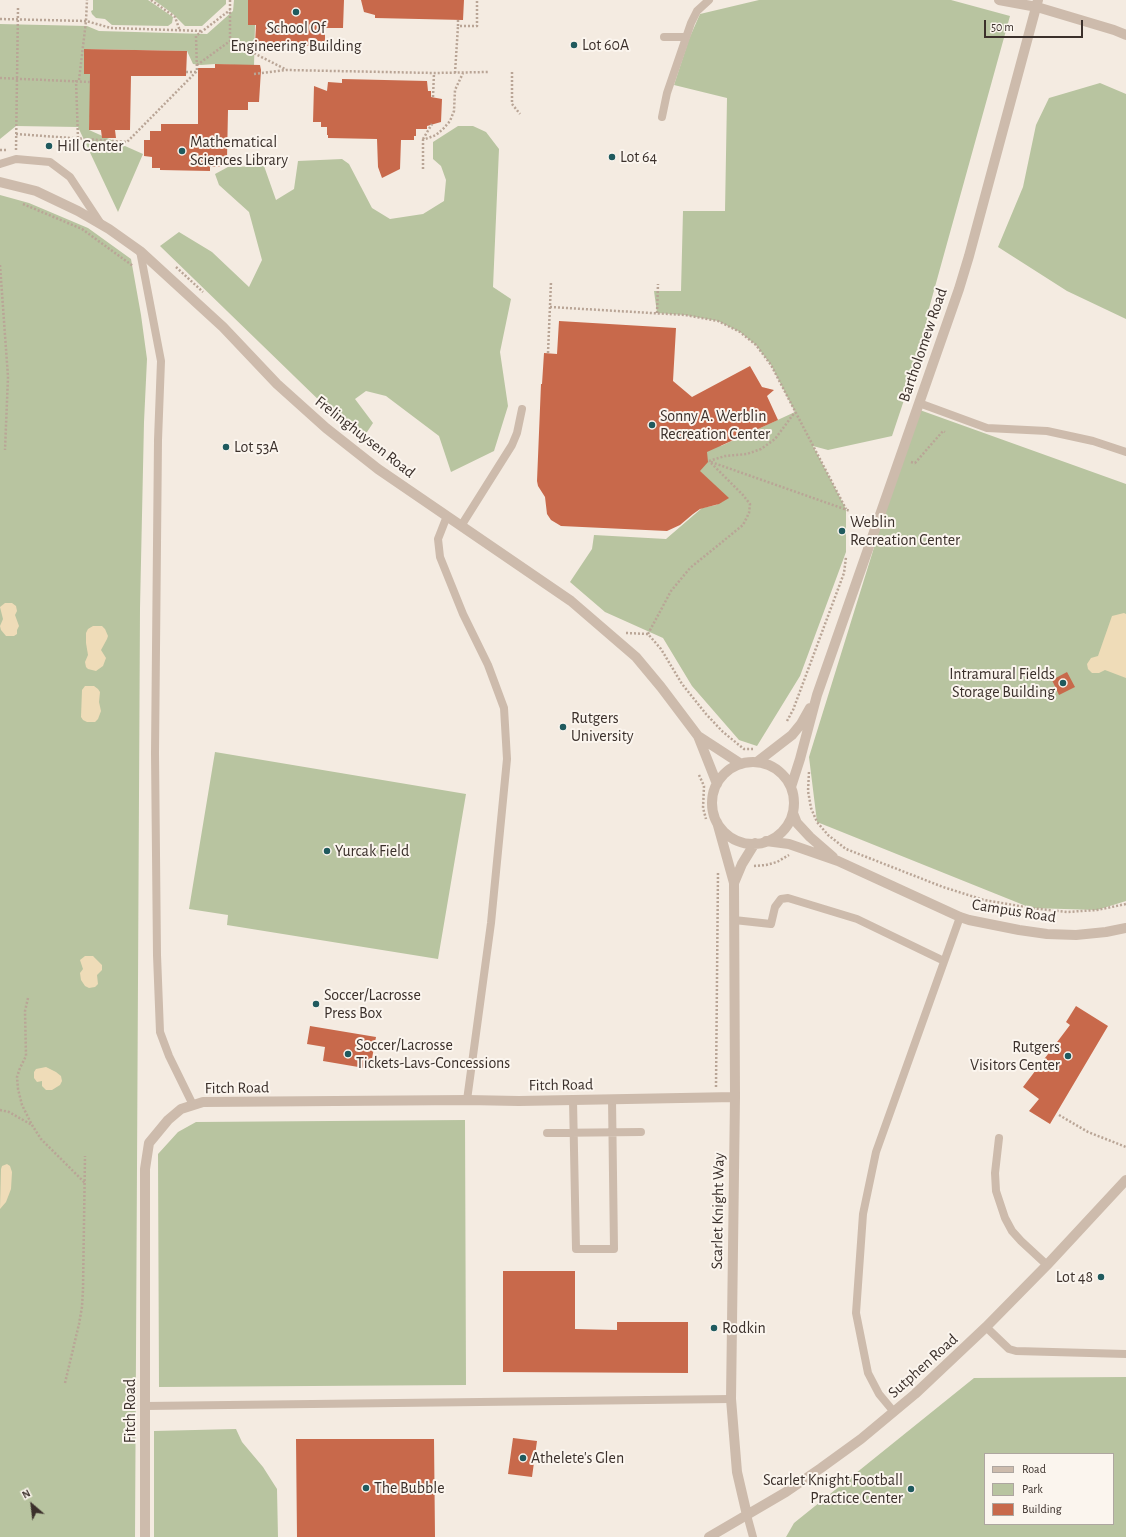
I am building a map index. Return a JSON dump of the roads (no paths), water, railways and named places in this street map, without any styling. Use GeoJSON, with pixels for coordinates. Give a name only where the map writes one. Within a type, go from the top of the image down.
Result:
{"type":"FeatureCollection","features":[{"type":"Feature","properties":{"kind":"street"},"geometry":{"type":"LineString","coordinates":[[999,0],[1037,4],[1126,35]]}},
{"type":"Feature","properties":{"kind":"street","name":"Bartholomew Road"},"geometry":{"type":"LineString","coordinates":[[791,786],[817,695],[969,256],[1037,4]]}},
{"type":"Feature","properties":{"kind":"street","name":"Frelinghuysen Road"},"geometry":{"type":"LineString","coordinates":[[0,182],[36,191],[51,197],[102,225],[140,252],[223,327],[277,384],[326,428],[378,469],[570,601],[636,657],[662,687],[698,736],[717,784]]}},
{"type":"Feature","properties":{"kind":"street","name":"Bartholomew Road"},"geometry":{"type":"LineString","coordinates":[[757,762],[792,735],[801,724],[817,695]]}},
{"type":"Feature","properties":{"kind":"street","name":"Frelinghuysen Road"},"geometry":{"type":"LineString","coordinates":[[698,736],[741,764]]}},
{"type":"Feature","properties":{"kind":"street"},"geometry":{"type":"LineString","coordinates":[[712,822],[733,838],[744,842],[755,843],[766,841],[777,836],[786,828],[793,813],[791,786],[779,771],[769,765],[757,762],[741,764],[731,768],[723,775],[717,784],[712,796],[712,822],[734,883]]}},
{"type":"Feature","properties":{"kind":"street","name":"Campus Road"},"geometry":{"type":"LineString","coordinates":[[793,813],[797,823],[810,837],[838,861]]}},
{"type":"Feature","properties":{"kind":"street","name":"Campus Road"},"geometry":{"type":"LineString","coordinates":[[766,841],[789,844],[838,861],[960,917],[1000,927],[1047,934],[1076,935],[1126,928]]}},
{"type":"Feature","properties":{"kind":"street"},"geometry":{"type":"LineString","coordinates":[[734,883],[742,864],[755,843]]}},
{"type":"Feature","properties":{"kind":"street","name":"Scarlet Knight Way"},"geometry":{"type":"LineString","coordinates":[[734,883],[735,1097],[731,1399],[737,1472],[747,1515]]}},
{"type":"Feature","properties":{"kind":"street","name":"Fitch Road"},"geometry":{"type":"LineString","coordinates":[[145,1537],[145,1169],[149,1143],[168,1120],[181,1109],[203,1102],[574,1100],[735,1097]]}},
{"type":"Feature","properties":{"kind":"street","name":"Sutphen Road"},"geometry":{"type":"LineString","coordinates":[[709,1537],[786,1492],[834,1459],[894,1412],[986,1328],[1126,1180]]}},
{"type":"Feature","properties":{"kind":"lane"},"geometry":{"type":"LineString","coordinates":[[662,117],[667,93],[685,37],[697,11],[709,0]]}},
{"type":"Feature","properties":{"kind":"lane"},"geometry":{"type":"LineString","coordinates":[[664,37],[685,37]]}},
{"type":"Feature","properties":{"kind":"lane"},"geometry":{"type":"LineString","coordinates":[[0,164],[16,159],[50,162],[70,176],[102,225]]}},
{"type":"Feature","properties":{"kind":"lane"},"geometry":{"type":"LineString","coordinates":[[140,252],[161,361],[158,440],[155,753],[157,955],[160,1032],[169,1056],[193,1105]]}},
{"type":"Feature","properties":{"kind":"lane"},"geometry":{"type":"LineString","coordinates":[[919,403],[987,428],[1047,431],[1093,441],[1126,452]]}},
{"type":"Feature","properties":{"kind":"lane"},"geometry":{"type":"LineString","coordinates":[[461,526],[512,445],[517,433],[522,409]]}},
{"type":"Feature","properties":{"kind":"lane"},"geometry":{"type":"LineString","coordinates":[[447,516],[438,539],[440,557],[463,614],[488,665],[504,708],[507,759],[491,923],[467,1100]]}},
{"type":"Feature","properties":{"kind":"lane"},"geometry":{"type":"LineString","coordinates":[[734,920],[772,924],[776,907],[781,899],[788,898],[857,919],[944,961]]}},
{"type":"Feature","properties":{"kind":"lane"},"geometry":{"type":"LineString","coordinates":[[894,1412],[879,1394],[868,1373],[856,1312],[863,1214],[876,1152],[960,917]]}},
{"type":"Feature","properties":{"kind":"lane"},"geometry":{"type":"LineString","coordinates":[[574,1100],[576,1249],[589,1249],[614,1248],[612,1099]]}},
{"type":"Feature","properties":{"kind":"lane"},"geometry":{"type":"LineString","coordinates":[[547,1133],[641,1132]]}},
{"type":"Feature","properties":{"kind":"lane"},"geometry":{"type":"LineString","coordinates":[[999,1138],[995,1173],[996,1191],[1005,1218],[1012,1231],[1047,1265]]}},
{"type":"Feature","properties":{"kind":"lane"},"geometry":{"type":"LineString","coordinates":[[986,1328],[998,1340],[1016,1351],[1126,1354]]}},
{"type":"Feature","properties":{"kind":"lane"},"geometry":{"type":"LineString","coordinates":[[145,1406],[731,1399]]}},
{"type":"Feature","properties":{"kind":"lane","name":"Scarlet Knight Way"},"geometry":{"type":"LineString","coordinates":[[747,1515],[753,1537]]}},
{"type":"Feature","properties":{"kind":"place","name":"School Of Engineering Building"},"geometry":{"type":"Point","coordinates":[296,12]}},
{"type":"Feature","properties":{"kind":"place","name":"Lot 60A"},"geometry":{"type":"Point","coordinates":[574,45]}},
{"type":"Feature","properties":{"kind":"place","name":"Hill Center"},"geometry":{"type":"Point","coordinates":[49,146]}},
{"type":"Feature","properties":{"kind":"place","name":"Mathematical Sciences Library"},"geometry":{"type":"Point","coordinates":[182,151]}},
{"type":"Feature","properties":{"kind":"place","name":"Lot 64"},"geometry":{"type":"Point","coordinates":[612,157]}},
{"type":"Feature","properties":{"kind":"place","name":"Sonny A. Werblin Recreation Center"},"geometry":{"type":"Point","coordinates":[652,425]}},
{"type":"Feature","properties":{"kind":"place","name":"Lot 53A"},"geometry":{"type":"Point","coordinates":[226,447]}},
{"type":"Feature","properties":{"kind":"place","name":"Weblin Recreation Center"},"geometry":{"type":"Point","coordinates":[842,531]}},
{"type":"Feature","properties":{"kind":"place","name":"Intramural Fields Storage Building"},"geometry":{"type":"Point","coordinates":[1063,683]}},
{"type":"Feature","properties":{"kind":"place","name":"Rutgers University"},"geometry":{"type":"Point","coordinates":[563,727]}},
{"type":"Feature","properties":{"kind":"place","name":"Yurcak Field"},"geometry":{"type":"Point","coordinates":[327,851]}},
{"type":"Feature","properties":{"kind":"place","name":"Soccer/Lacrosse Press Box"},"geometry":{"type":"Point","coordinates":[316,1004]}},
{"type":"Feature","properties":{"kind":"place","name":"Soccer/Lacrosse Tickets-Lavs-Concessions"},"geometry":{"type":"Point","coordinates":[348,1054]}},
{"type":"Feature","properties":{"kind":"place","name":"Rutgers Visitors Center"},"geometry":{"type":"Point","coordinates":[1068,1056]}},
{"type":"Feature","properties":{"kind":"place","name":"Lot 48"},"geometry":{"type":"Point","coordinates":[1101,1277]}},
{"type":"Feature","properties":{"kind":"place","name":"Rodkin"},"geometry":{"type":"Point","coordinates":[714,1328]}},
{"type":"Feature","properties":{"kind":"place","name":"Athelete's Glen"},"geometry":{"type":"Point","coordinates":[523,1458]}},
{"type":"Feature","properties":{"kind":"place","name":"The Bubble"},"geometry":{"type":"Point","coordinates":[366,1488]}},
{"type":"Feature","properties":{"kind":"place","name":"Scarlet Knight Football Practice Center"},"geometry":{"type":"Point","coordinates":[911,1489]}}]}
